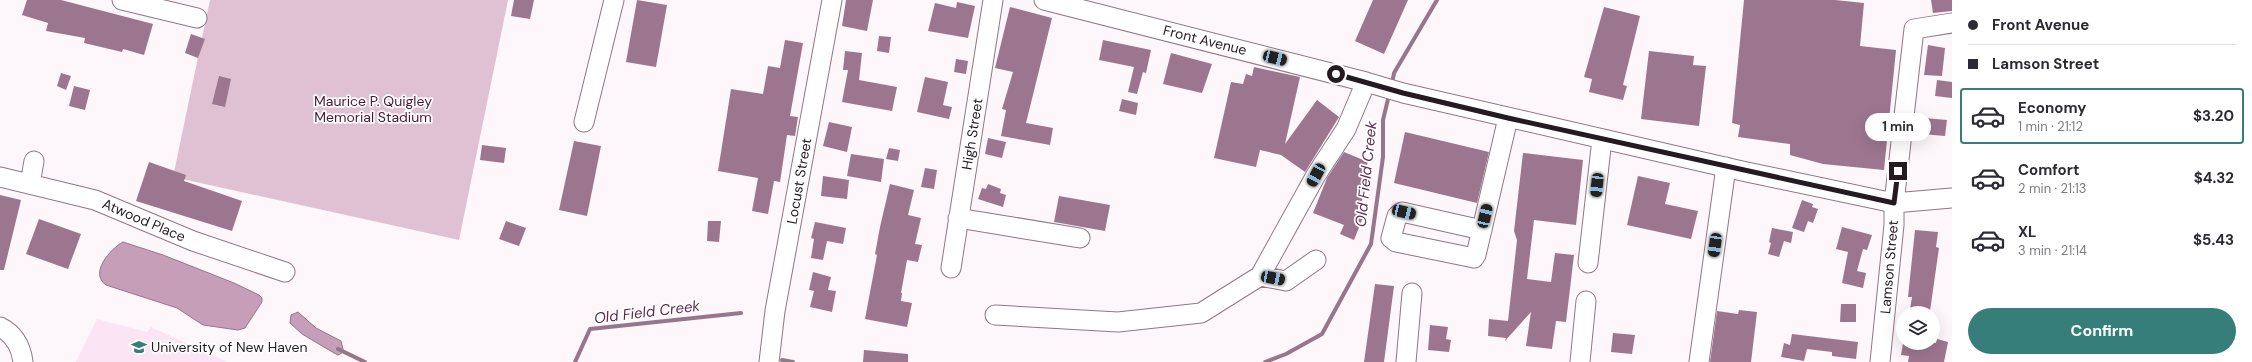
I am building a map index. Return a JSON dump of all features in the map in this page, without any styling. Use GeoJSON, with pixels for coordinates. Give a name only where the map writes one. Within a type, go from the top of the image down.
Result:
{"type":"FeatureCollection","features":[{"type":"Feature","properties":{"kind":"street"},"geometry":{"type":"LineString","coordinates":[[122,0],[197,18]]}},
{"type":"Feature","properties":{"kind":"street"},"geometry":{"type":"LineString","coordinates":[[584,122],[614,0]]}},
{"type":"Feature","properties":{"kind":"street","name":"Locust Street"},"geometry":{"type":"LineString","coordinates":[[769,362],[775,311],[832,0]]}},
{"type":"Feature","properties":{"kind":"street","name":"High Street"},"geometry":{"type":"LineString","coordinates":[[951,268],[993,0]]}},
{"type":"Feature","properties":{"kind":"street","name":"Front Avenue"},"geometry":{"type":"LineString","coordinates":[[1044,0],[1080,4],[1403,93],[1726,167],[1894,203],[1952,198]]}},
{"type":"Feature","properties":{"kind":"street","name":"Lamson Street"},"geometry":{"type":"LineString","coordinates":[[1880,362],[1894,225],[1894,203],[1914,29],[1952,23]]}},
{"type":"Feature","properties":{"kind":"street"},"geometry":{"type":"LineString","coordinates":[[995,315],[1118,322],[1201,313],[1260,276],[1316,175],[1374,84]]}},
{"type":"Feature","properties":{"kind":"street"},"geometry":{"type":"LineString","coordinates":[[1482,230],[1508,118]]}},
{"type":"Feature","properties":{"kind":"street"},"geometry":{"type":"LineString","coordinates":[[1588,263],[1602,139]]}},
{"type":"Feature","properties":{"kind":"street"},"geometry":{"type":"LineString","coordinates":[[30,184],[34,161]]}},
{"type":"Feature","properties":{"kind":"street"},"geometry":{"type":"LineString","coordinates":[[1699,362],[1726,167]]}},
{"type":"Feature","properties":{"kind":"street","name":"Atwood Place"},"geometry":{"type":"LineString","coordinates":[[0,177],[95,200],[193,241],[285,272]]}},
{"type":"Feature","properties":{"kind":"street"},"geometry":{"type":"LineString","coordinates":[[958,218],[1080,238]]}},
{"type":"Feature","properties":{"kind":"street"},"geometry":{"type":"LineString","coordinates":[[1260,276],[1286,281],[1316,260]]}},
{"type":"Feature","properties":{"kind":"street"},"geometry":{"type":"LineString","coordinates":[[1406,362],[1412,293]]}},
{"type":"Feature","properties":{"kind":"street"},"geometry":{"type":"LineString","coordinates":[[1580,362],[1586,301]]}},
{"type":"Feature","properties":{"kind":"street"},"geometry":{"type":"LineString","coordinates":[[0,327],[16,339],[20,347],[22,362]]}},
{"type":"Feature","properties":{"kind":"shaded area"},"geometry":{"type":"Polygon","coordinates":[[[123,242],[163,255],[234,283],[259,295],[262,298],[262,302],[245,328],[238,330],[203,325],[177,308],[106,285],[101,280],[100,268],[112,250],[123,242]]]}},
{"type":"Feature","properties":{"kind":"shaded area"},"geometry":{"type":"Polygon","coordinates":[[[298,312],[316,328],[341,341],[343,349],[342,353],[338,355],[334,353],[302,334],[290,323],[291,315],[298,312]]]}},
{"type":"Feature","properties":{"kind":"shaded area","name":"University of New Haven"},"geometry":{"type":"Polygon","coordinates":[[[97,319],[147,332],[151,327],[227,362],[76,362],[97,319]]]}},
{"type":"Feature","properties":{"kind":"green space","name":"Maurice P. Quigley Memorial Stadium"},"geometry":{"type":"Polygon","coordinates":[[[210,0],[508,0],[459,240],[173,177],[210,0]]]}},
{"type":"Feature","properties":{"kind":"building"},"geometry":{"type":"Polygon","coordinates":[[[27,0],[61,0],[153,24],[144,55],[123,49],[122,52],[84,43],[85,38],[46,31],[48,23],[22,15],[27,0]]]}},
{"type":"Feature","properties":{"kind":"building"},"geometry":{"type":"Polygon","coordinates":[[[514,0],[534,0],[530,19],[511,16],[514,0]]]}},
{"type":"Feature","properties":{"kind":"building"},"geometry":{"type":"Polygon","coordinates":[[[637,0],[667,5],[656,67],[626,62],[637,0]]]}},
{"type":"Feature","properties":{"kind":"building"},"geometry":{"type":"Polygon","coordinates":[[[846,0],[873,0],[867,31],[842,26],[846,0]]]}},
{"type":"Feature","properties":{"kind":"building"},"geometry":{"type":"Polygon","coordinates":[[[1373,0],[1408,0],[1384,54],[1355,41],[1373,0]]]}},
{"type":"Feature","properties":{"kind":"building"},"geometry":{"type":"Polygon","coordinates":[[[1744,0],[1835,0],[1864,3],[1860,46],[1896,50],[1884,170],[1823,164],[1790,155],[1790,144],[1738,137],[1740,125],[1732,123],[1744,0]]]}},
{"type":"Feature","properties":{"kind":"building"},"geometry":{"type":"Polygon","coordinates":[[[1931,0],[1952,0],[1952,11],[1933,13],[1931,0]]]}},
{"type":"Feature","properties":{"kind":"building"},"geometry":{"type":"Polygon","coordinates":[[[957,2],[975,6],[968,38],[928,31],[935,3],[956,8],[957,2]]]}},
{"type":"Feature","properties":{"kind":"building"},"geometry":{"type":"Polygon","coordinates":[[[1010,7],[1052,18],[1026,123],[1053,128],[1050,145],[1001,136],[1006,110],[1002,109],[1013,72],[995,68],[1010,7]]]}},
{"type":"Feature","properties":{"kind":"building"},"geometry":{"type":"Polygon","coordinates":[[[1604,7],[1640,16],[1623,85],[1627,86],[1623,100],[1589,92],[1592,79],[1584,77],[1604,7]]]}},
{"type":"Feature","properties":{"kind":"building"},"geometry":{"type":"Polygon","coordinates":[[[191,34],[205,39],[198,58],[185,53],[191,34]]]}},
{"type":"Feature","properties":{"kind":"building"},"geometry":{"type":"Polygon","coordinates":[[[879,36],[891,37],[889,53],[877,51],[879,36]]]}},
{"type":"Feature","properties":{"kind":"building"},"geometry":{"type":"Polygon","coordinates":[[[785,40],[803,43],[790,116],[798,117],[795,136],[787,135],[780,182],[774,181],[768,214],[752,211],[758,178],[718,171],[731,89],[763,94],[768,66],[780,68],[785,40]]]}},
{"type":"Feature","properties":{"kind":"building"},"geometry":{"type":"Polygon","coordinates":[[[1103,40],[1151,50],[1146,73],[1143,72],[1137,94],[1128,92],[1134,67],[1099,60],[1103,40]]]}},
{"type":"Feature","properties":{"kind":"building"},"geometry":{"type":"Polygon","coordinates":[[[1928,45],[1945,48],[1942,76],[1924,75],[1928,45]]]}},
{"type":"Feature","properties":{"kind":"building"},"geometry":{"type":"Polygon","coordinates":[[[845,51],[862,53],[859,80],[897,87],[892,111],[842,102],[848,70],[843,70],[845,51]]]}},
{"type":"Feature","properties":{"kind":"building"},"geometry":{"type":"Polygon","coordinates":[[[1649,51],[1694,56],[1693,65],[1706,66],[1699,126],[1641,119],[1649,51]]]}},
{"type":"Feature","properties":{"kind":"building"},"geometry":{"type":"Polygon","coordinates":[[[1171,53],[1212,64],[1202,93],[1163,84],[1171,53]]]}},
{"type":"Feature","properties":{"kind":"building"},"geometry":{"type":"Polygon","coordinates":[[[956,59],[968,61],[966,74],[954,72],[956,59]]]}},
{"type":"Feature","properties":{"kind":"building"},"geometry":{"type":"Polygon","coordinates":[[[1254,67],[1300,77],[1285,144],[1317,100],[1339,117],[1305,172],[1281,155],[1260,150],[1256,167],[1214,158],[1231,82],[1243,84],[1246,74],[1252,76],[1254,67]]]}},
{"type":"Feature","properties":{"kind":"building"},"geometry":{"type":"Polygon","coordinates":[[[61,73],[71,76],[66,90],[57,86],[61,73]]]}},
{"type":"Feature","properties":{"kind":"building"},"geometry":{"type":"Polygon","coordinates":[[[219,76],[231,79],[225,107],[212,104],[219,76]]]}},
{"type":"Feature","properties":{"kind":"building"},"geometry":{"type":"Polygon","coordinates":[[[925,77],[948,82],[943,105],[952,107],[949,119],[917,112],[925,77]]]}},
{"type":"Feature","properties":{"kind":"building"},"geometry":{"type":"Polygon","coordinates":[[[1937,80],[1952,82],[1952,98],[1935,96],[1937,80]]]}},
{"type":"Feature","properties":{"kind":"building"},"geometry":{"type":"Polygon","coordinates":[[[74,86],[90,90],[85,110],[69,106],[74,86]]]}},
{"type":"Feature","properties":{"kind":"building"},"geometry":{"type":"Polygon","coordinates":[[[1122,99],[1138,103],[1136,115],[1119,111],[1122,99]]]}},
{"type":"Feature","properties":{"kind":"building"},"geometry":{"type":"Polygon","coordinates":[[[1924,118],[1947,120],[1945,136],[1922,134],[1924,118]]]}},
{"type":"Feature","properties":{"kind":"building"},"geometry":{"type":"Polygon","coordinates":[[[829,122],[852,127],[847,152],[823,146],[829,122]]]}},
{"type":"Feature","properties":{"kind":"building"},"geometry":{"type":"Polygon","coordinates":[[[1405,132],[1489,152],[1477,203],[1394,183],[1405,132]]]}},
{"type":"Feature","properties":{"kind":"building"},"geometry":{"type":"Polygon","coordinates":[[[988,138],[1006,142],[1002,158],[985,154],[988,138]]]}},
{"type":"Feature","properties":{"kind":"building"},"geometry":{"type":"Polygon","coordinates":[[[574,141],[601,146],[587,216],[559,210],[574,141]]]}},
{"type":"Feature","properties":{"kind":"building"},"geometry":{"type":"Polygon","coordinates":[[[482,145],[506,148],[504,163],[480,160],[482,145]]]}},
{"type":"Feature","properties":{"kind":"building"},"geometry":{"type":"Polygon","coordinates":[[[889,148],[900,150],[898,161],[886,159],[889,148]]]}},
{"type":"Feature","properties":{"kind":"building"},"geometry":{"type":"Polygon","coordinates":[[[1344,152],[1368,162],[1364,173],[1372,176],[1357,212],[1364,215],[1354,240],[1340,234],[1344,225],[1313,213],[1327,178],[1344,152]]]}},
{"type":"Feature","properties":{"kind":"building"},"geometry":{"type":"Polygon","coordinates":[[[1523,153],[1583,160],[1576,225],[1534,220],[1527,279],[1551,282],[1555,253],[1574,255],[1566,322],[1556,321],[1552,349],[1526,346],[1531,312],[1505,341],[1506,338],[1488,336],[1489,319],[1508,321],[1517,240],[1514,231],[1523,153]]]}},
{"type":"Feature","properties":{"kind":"building"},"geometry":{"type":"Polygon","coordinates":[[[851,154],[884,159],[881,182],[847,176],[851,154]]]}},
{"type":"Feature","properties":{"kind":"building"},"geometry":{"type":"Polygon","coordinates":[[[149,162],[186,175],[184,181],[242,201],[232,231],[136,201],[149,162]]]}},
{"type":"Feature","properties":{"kind":"building"},"geometry":{"type":"Polygon","coordinates":[[[925,168],[937,170],[934,189],[921,187],[925,168]]]}},
{"type":"Feature","properties":{"kind":"building"},"geometry":{"type":"Polygon","coordinates":[[[823,176],[849,180],[847,199],[821,196],[823,176]]]}},
{"type":"Feature","properties":{"kind":"building"},"geometry":{"type":"Polygon","coordinates":[[[1638,176],[1670,183],[1665,204],[1698,211],[1691,239],[1627,225],[1638,176]]]}},
{"type":"Feature","properties":{"kind":"building"},"geometry":{"type":"Polygon","coordinates":[[[890,184],[914,190],[908,215],[921,218],[915,244],[922,245],[918,262],[907,260],[901,293],[901,301],[912,303],[907,327],[865,319],[877,255],[875,254],[880,227],[890,184]]]}},
{"type":"Feature","properties":{"kind":"building"},"geometry":{"type":"Polygon","coordinates":[[[988,184],[1001,189],[1000,193],[1006,195],[1003,207],[978,199],[982,188],[986,189],[988,184]]]}},
{"type":"Feature","properties":{"kind":"building"},"geometry":{"type":"Polygon","coordinates":[[[0,195],[21,200],[4,270],[0,270],[0,195]]]}},
{"type":"Feature","properties":{"kind":"building"},"geometry":{"type":"Polygon","coordinates":[[[1059,196],[1110,205],[1105,231],[1054,222],[1059,196]]]}},
{"type":"Feature","properties":{"kind":"building"},"geometry":{"type":"Polygon","coordinates":[[[1802,200],[1813,204],[1812,207],[1818,209],[1813,223],[1808,221],[1804,232],[1792,228],[1802,200]]]}},
{"type":"Feature","properties":{"kind":"building"},"geometry":{"type":"Polygon","coordinates":[[[39,219],[81,234],[68,269],[26,254],[39,219]]]}},
{"type":"Feature","properties":{"kind":"building"},"geometry":{"type":"Polygon","coordinates":[[[506,221],[526,228],[519,246],[499,239],[506,221]]]}},
{"type":"Feature","properties":{"kind":"building"},"geometry":{"type":"Polygon","coordinates":[[[708,221],[721,221],[719,242],[707,241],[708,221]]]}},
{"type":"Feature","properties":{"kind":"building"},"geometry":{"type":"Polygon","coordinates":[[[815,222],[846,228],[843,244],[827,241],[823,260],[811,258],[814,239],[811,238],[815,222]]]}},
{"type":"Feature","properties":{"kind":"building"},"geometry":{"type":"Polygon","coordinates":[[[1842,227],[1872,235],[1867,250],[1863,249],[1857,271],[1866,273],[1863,288],[1842,283],[1848,252],[1836,249],[1842,227]]]}},
{"type":"Feature","properties":{"kind":"building"},"geometry":{"type":"Polygon","coordinates":[[[1772,228],[1793,232],[1791,243],[1784,241],[1779,257],[1768,254],[1771,243],[1769,242],[1772,228]]]}},
{"type":"Feature","properties":{"kind":"building"},"geometry":{"type":"Polygon","coordinates":[[[1915,230],[1938,232],[1936,247],[1939,248],[1931,306],[1910,306],[1912,297],[1908,297],[1915,230]]]}},
{"type":"Feature","properties":{"kind":"building"},"geometry":{"type":"Polygon","coordinates":[[[813,272],[831,277],[828,290],[836,291],[832,312],[810,307],[814,291],[809,290],[813,272]]]}},
{"type":"Feature","properties":{"kind":"building"},"geometry":{"type":"Polygon","coordinates":[[[1375,284],[1394,286],[1384,362],[1364,362],[1375,284]]]}},
{"type":"Feature","properties":{"kind":"building"},"geometry":{"type":"Polygon","coordinates":[[[1841,304],[1856,304],[1856,322],[1840,322],[1841,304]]]}},
{"type":"Feature","properties":{"kind":"building"},"geometry":{"type":"Polygon","coordinates":[[[1739,310],[1757,312],[1751,362],[1710,362],[1717,311],[1738,314],[1739,310]]]}},
{"type":"Feature","properties":{"kind":"building"},"geometry":{"type":"Polygon","coordinates":[[[1430,325],[1448,327],[1446,339],[1451,340],[1449,352],[1428,350],[1430,325]]]}},
{"type":"Feature","properties":{"kind":"building"},"geometry":{"type":"Polygon","coordinates":[[[1613,333],[1635,335],[1632,354],[1611,352],[1613,333]]]}},
{"type":"Feature","properties":{"kind":"building"},"geometry":{"type":"Polygon","coordinates":[[[1792,334],[1858,342],[1856,359],[1832,356],[1832,352],[1807,349],[1804,361],[1781,357],[1784,343],[1790,345],[1792,334]]]}},
{"type":"Feature","properties":{"kind":"building"},"geometry":{"type":"Polygon","coordinates":[[[1940,340],[1948,342],[1944,362],[1908,362],[1909,356],[1901,355],[1902,350],[1940,350],[1940,340]]]}},
{"type":"Feature","properties":{"kind":"building"},"geometry":{"type":"Polygon","coordinates":[[[864,350],[908,354],[908,362],[863,362],[864,350]]]}},
{"type":"Feature","properties":{"kind":"waterway","name":"Old Field Creek"},"geometry":{"type":"LineString","coordinates":[[1392,84],[1394,73],[1437,0]]}},
{"type":"Feature","properties":{"kind":"waterway","name":"Old Field Creek"},"geometry":{"type":"LineString","coordinates":[[1265,362],[1286,354],[1322,334],[1371,244],[1383,157],[1383,120],[1389,95]]}},
{"type":"Feature","properties":{"kind":"waterway","name":"Old Field Creek"},"geometry":{"type":"LineString","coordinates":[[575,362],[590,329],[741,313]]}},
{"type":"Feature","properties":{"kind":"waterway","name":"Old Field Creek"},"geometry":{"type":"LineString","coordinates":[[338,349],[365,362]]}},
{"type":"Feature","properties":{"kind":"waterway","name":"Old Field Creek"},"geometry":{"type":"LineString","coordinates":[[782,360],[793,362]]}},
{"type":"Feature","properties":{"kind":"place","name":"University of New Haven"},"geometry":{"type":"Point","coordinates":[139,347]}},
{"type":"Feature","properties":{"kind":"route"},"geometry":{"type":"LineString","coordinates":[[1336,74],[1403,93],[1508,118],[1625,143],[1742,171],[1894,203],[1898,171]]}}]}
